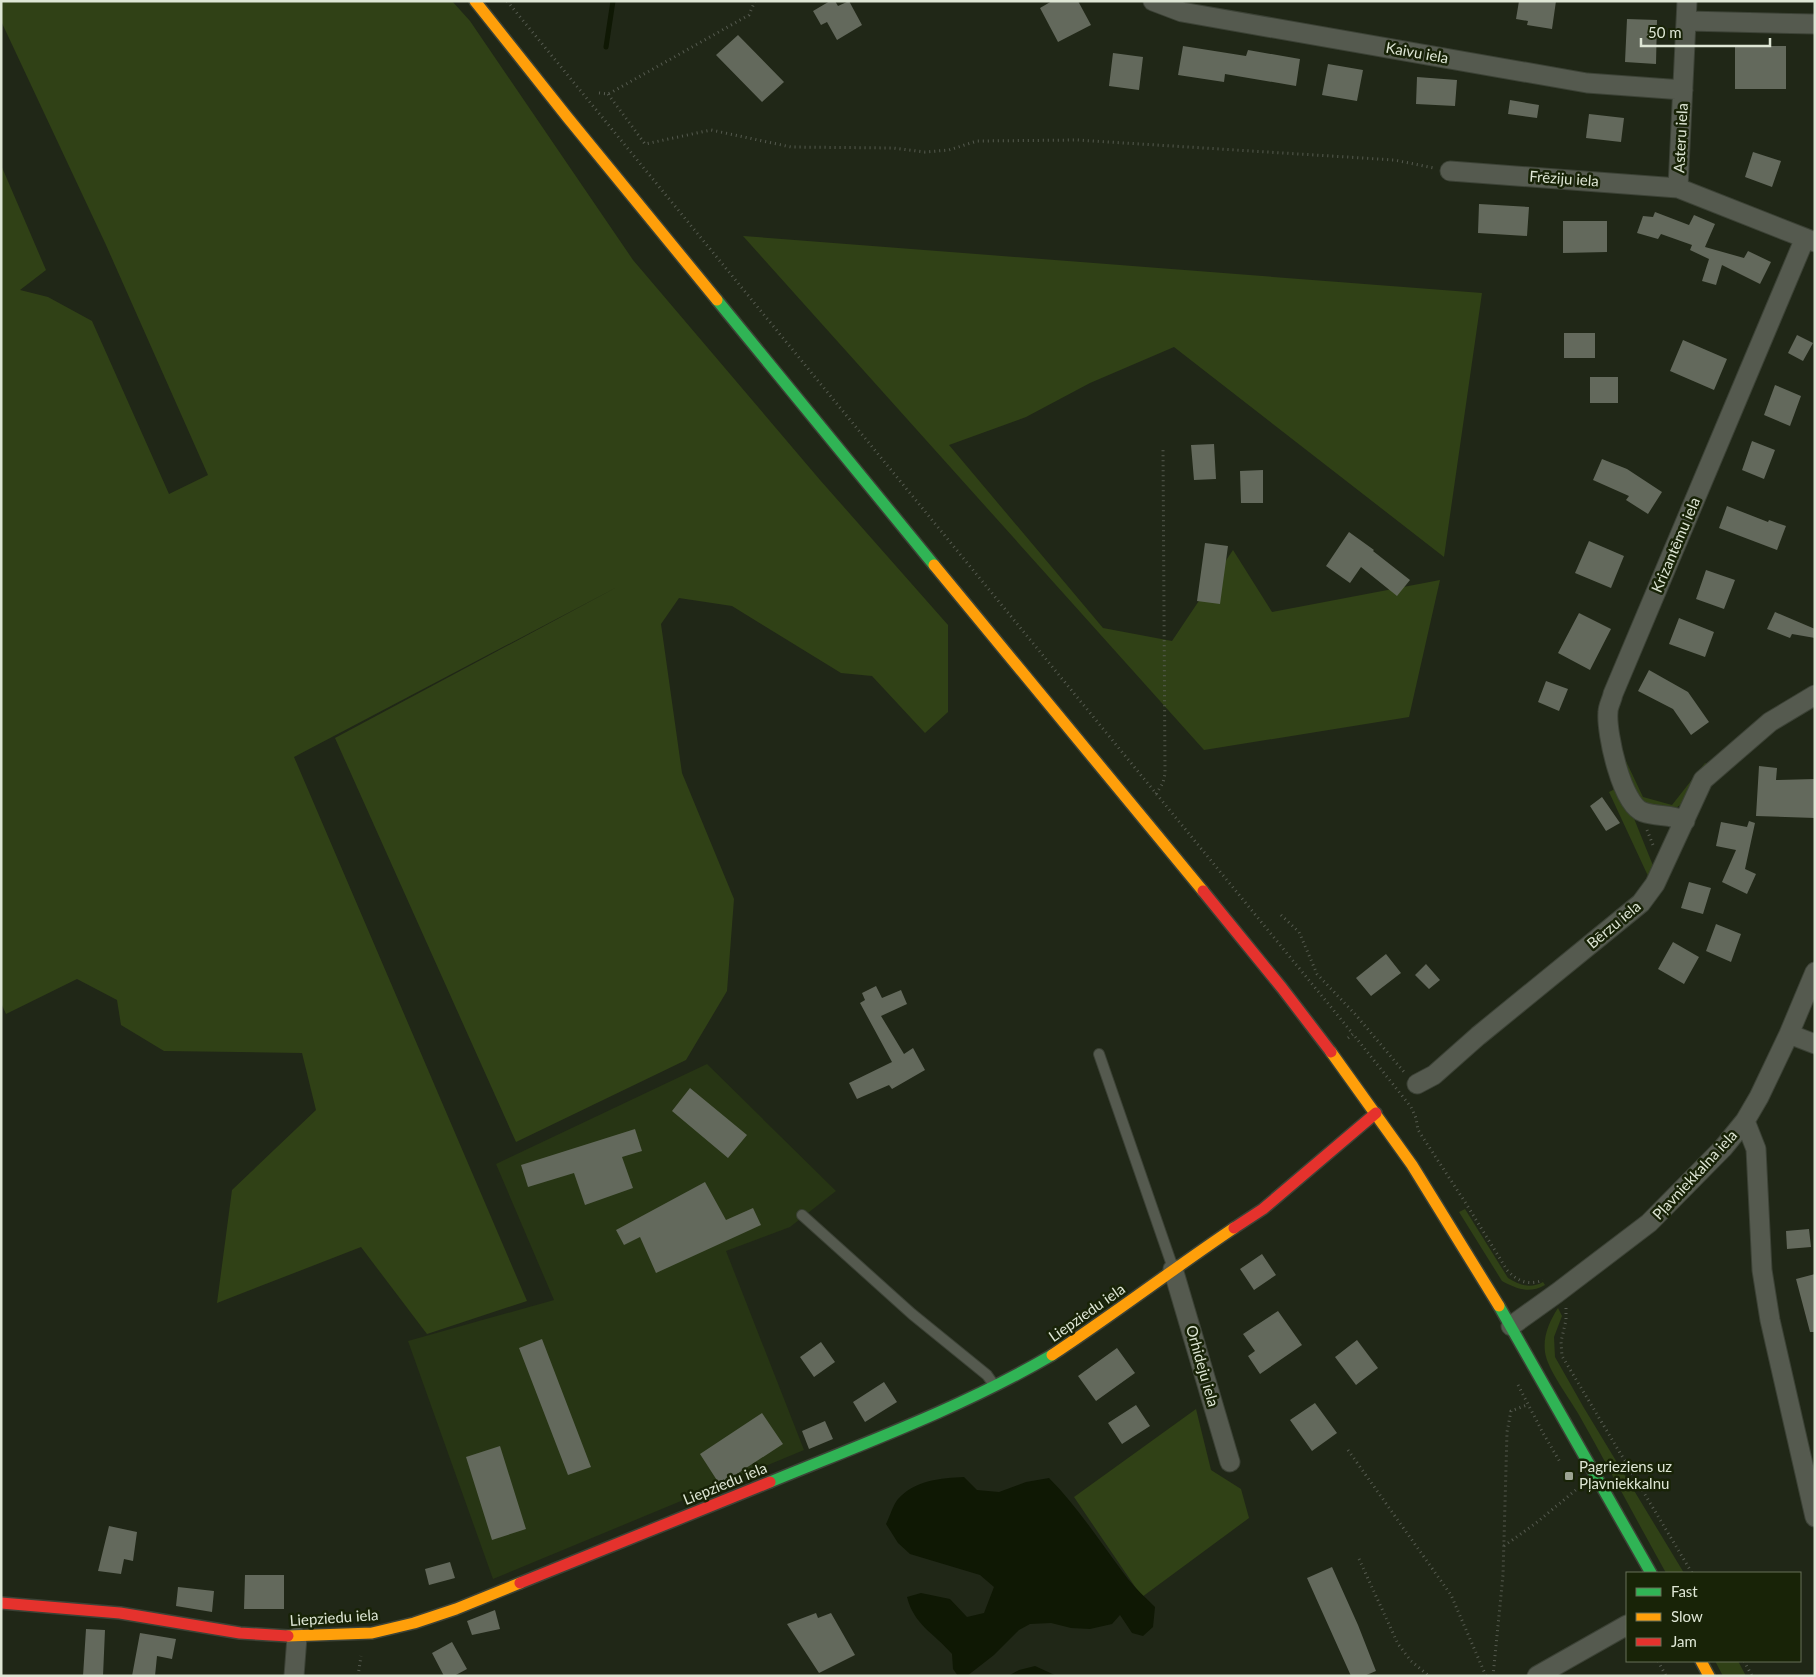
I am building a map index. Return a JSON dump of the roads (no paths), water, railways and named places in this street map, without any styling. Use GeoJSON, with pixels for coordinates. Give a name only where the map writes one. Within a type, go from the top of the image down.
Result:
{"type":"FeatureCollection","features":[{"type":"Feature","properties":{"kind":"main road"},"geometry":{"type":"LineString","coordinates":[[475,1],[568,118],[1282,988],[1376,1113],[1444,1216],[1511,1326],[1651,1572]]}},
{"type":"Feature","properties":{"kind":"main road","name":"Liepziedu iela"},"geometry":{"type":"LineString","coordinates":[[1,1603],[120,1613],[240,1632],[297,1637],[372,1632],[414,1623],[456,1609],[926,1418],[995,1386],[1051,1356],[1091,1330],[1173,1269],[1262,1208],[1376,1113]]}},
{"type":"Feature","properties":{"kind":"main road"},"geometry":{"type":"LineString","coordinates":[[1702,1662],[1709,1676]]}},
{"type":"Feature","properties":{"kind":"street","name":"Kaivu iela"},"geometry":{"type":"LineString","coordinates":[[1153,1],[1182,12],[1587,83],[1683,90]]}},
{"type":"Feature","properties":{"kind":"street","name":"Asteru iela"},"geometry":{"type":"LineString","coordinates":[[1687,1],[1678,188],[1810,240]]}},
{"type":"Feature","properties":{"kind":"street"},"geometry":{"type":"LineString","coordinates":[[1687,21],[1815,24]]}},
{"type":"Feature","properties":{"kind":"street","name":"Frēziju iela"},"geometry":{"type":"LineString","coordinates":[[1450,171],[1678,188]]}},
{"type":"Feature","properties":{"kind":"street","name":"Krizantēmu iela"},"geometry":{"type":"LineString","coordinates":[[1685,820],[1676,816],[1642,812],[1633,804],[1616,768],[1609,740],[1608,712],[1613,694],[1810,240]]}},
{"type":"Feature","properties":{"kind":"street","name":"Bērzu iela"},"geometry":{"type":"LineString","coordinates":[[1417,1084],[1434,1075],[1499,1018],[1641,903],[1656,884],[1703,780],[1770,722],[1815,695]]}},
{"type":"Feature","properties":{"kind":"street","name":"Pļavniekkalna iela"},"geometry":{"type":"LineString","coordinates":[[1511,1326],[1649,1223],[1723,1148],[1745,1121],[1760,1097],[1815,972]]}},
{"type":"Feature","properties":{"kind":"street"},"geometry":{"type":"LineString","coordinates":[[1789,1034],[1815,1044]]}},
{"type":"Feature","properties":{"kind":"street"},"geometry":{"type":"LineString","coordinates":[[1745,1121],[1756,1149],[1762,1270],[1770,1320],[1815,1517]]}},
{"type":"Feature","properties":{"kind":"street","name":"Orhideju iela"},"geometry":{"type":"LineString","coordinates":[[1173,1269],[1230,1462]]}},
{"type":"Feature","properties":{"kind":"street"},"geometry":{"type":"LineString","coordinates":[[1537,1676],[1626,1626]]}},
{"type":"Feature","properties":{"kind":"street"},"geometry":{"type":"LineString","coordinates":[[294,1676],[297,1637]]}},
{"type":"Feature","properties":{"kind":"lane"},"geometry":{"type":"LineString","coordinates":[[1099,1054],[1173,1269]]}},
{"type":"Feature","properties":{"kind":"lane"},"geometry":{"type":"LineString","coordinates":[[802,1215],[912,1314],[987,1375],[995,1386]]}},
{"type":"Feature","properties":{"kind":"waterway"},"geometry":{"type":"LineString","coordinates":[[606,47],[613,1]]}},
{"type":"Feature","properties":{"kind":"place","name":"Pagrieziens uz Pļavniekkalnu"},"geometry":{"type":"Point","coordinates":[1569,1476]}}]}
